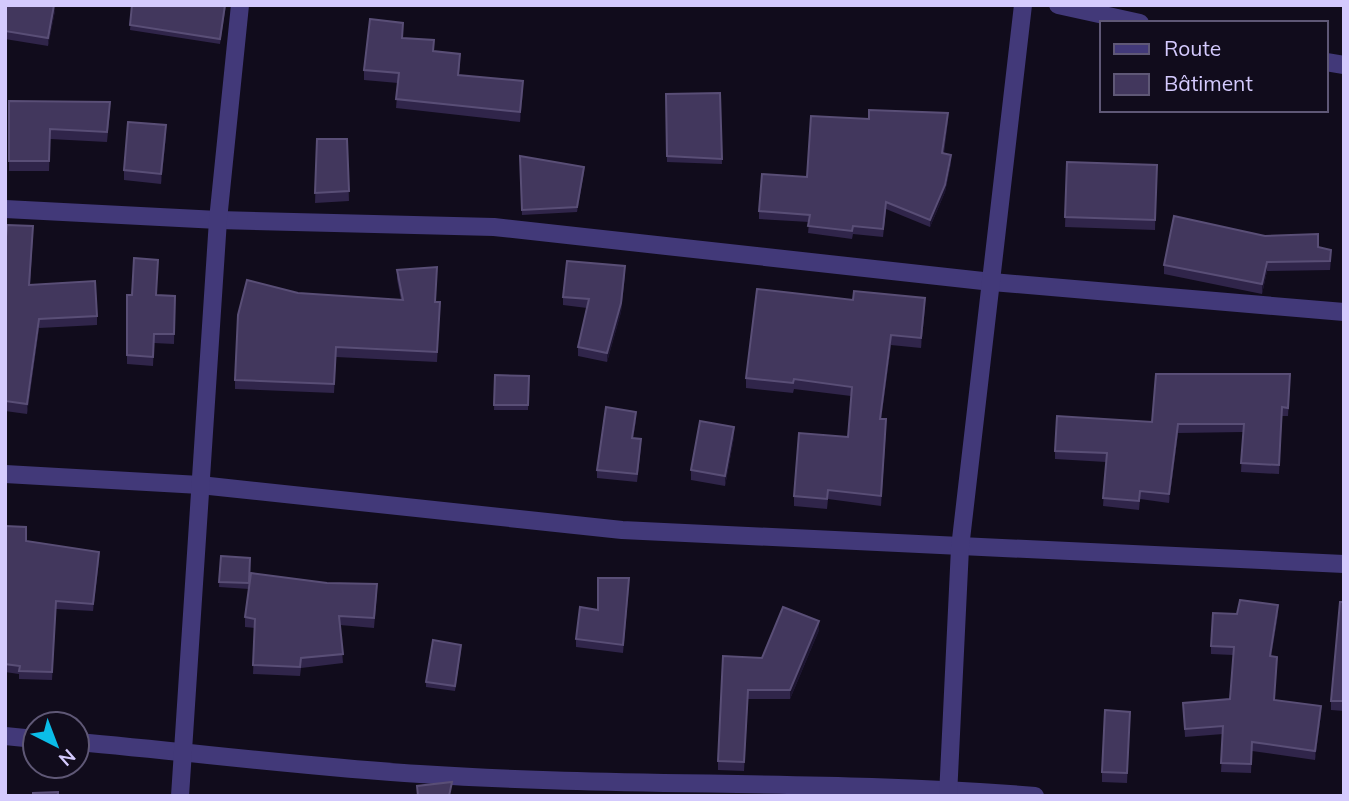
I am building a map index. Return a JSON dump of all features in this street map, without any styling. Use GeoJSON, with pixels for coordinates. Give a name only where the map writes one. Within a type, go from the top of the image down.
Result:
{"type":"FeatureCollection","features":[{"type":"Feature","properties":{"kind":"street"},"geometry":{"type":"LineString","coordinates":[[180,796],[218,220],[240,5]]}},
{"type":"Feature","properties":{"kind":"street"},"geometry":{"type":"LineString","coordinates":[[948,792],[960,548],[1023,5]]}},
{"type":"Feature","properties":{"kind":"street"},"geometry":{"type":"LineString","coordinates":[[1058,5],[1131,21]]}},
{"type":"Feature","properties":{"kind":"street"},"geometry":{"type":"LineString","coordinates":[[5,209],[218,220],[494,228],[992,282],[1344,312]]}},
{"type":"Feature","properties":{"kind":"street"},"geometry":{"type":"LineString","coordinates":[[5,474],[200,485],[622,530],[1344,564]]}},
{"type":"Feature","properties":{"kind":"street"},"geometry":{"type":"LineString","coordinates":[[91,743],[420,774],[1035,796]]}},
{"type":"Feature","properties":{"kind":"building"},"geometry":{"type":"Polygon","coordinates":[[[5,5],[54,5],[48,38],[5,31],[5,5]]]}},
{"type":"Feature","properties":{"kind":"building"},"geometry":{"type":"Polygon","coordinates":[[[132,5],[225,5],[220,39],[130,25],[132,5]]]}},
{"type":"Feature","properties":{"kind":"building"},"geometry":{"type":"Polygon","coordinates":[[[370,19],[403,23],[402,38],[434,40],[433,51],[460,54],[458,75],[523,81],[520,112],[396,99],[399,73],[364,70],[370,19]]]}},
{"type":"Feature","properties":{"kind":"building"},"geometry":{"type":"Polygon","coordinates":[[[720,93],[722,159],[667,156],[666,94],[720,93]]]}},
{"type":"Feature","properties":{"kind":"building"},"geometry":{"type":"Polygon","coordinates":[[[9,101],[110,102],[107,132],[50,129],[49,161],[9,161],[9,101]]]}},
{"type":"Feature","properties":{"kind":"building"},"geometry":{"type":"Polygon","coordinates":[[[869,110],[948,113],[942,153],[951,155],[945,185],[930,220],[886,202],[883,229],[853,226],[852,231],[808,226],[810,215],[759,211],[762,174],[807,177],[811,116],[869,119],[869,110]]]}},
{"type":"Feature","properties":{"kind":"building"},"geometry":{"type":"Polygon","coordinates":[[[128,122],[166,125],[161,174],[124,170],[128,122]]]}},
{"type":"Feature","properties":{"kind":"building"},"geometry":{"type":"Polygon","coordinates":[[[317,139],[347,139],[349,191],[315,193],[317,139]]]}},
{"type":"Feature","properties":{"kind":"building"},"geometry":{"type":"Polygon","coordinates":[[[520,156],[584,167],[577,207],[522,210],[520,156]]]}},
{"type":"Feature","properties":{"kind":"building"},"geometry":{"type":"Polygon","coordinates":[[[1067,162],[1157,165],[1155,220],[1065,217],[1067,162]]]}},
{"type":"Feature","properties":{"kind":"building"},"geometry":{"type":"Polygon","coordinates":[[[1174,216],[1265,236],[1318,234],[1318,247],[1331,250],[1330,261],[1267,262],[1262,284],[1164,265],[1174,216]]]}},
{"type":"Feature","properties":{"kind":"building"},"geometry":{"type":"Polygon","coordinates":[[[7,225],[33,226],[29,285],[95,281],[97,316],[39,319],[27,404],[5,401],[7,225]]]}},
{"type":"Feature","properties":{"kind":"building"},"geometry":{"type":"Polygon","coordinates":[[[134,258],[158,260],[156,295],[175,296],[174,334],[154,334],[153,357],[127,355],[127,295],[132,295],[134,258]]]}},
{"type":"Feature","properties":{"kind":"building"},"geometry":{"type":"Polygon","coordinates":[[[567,261],[625,266],[621,303],[607,353],[578,347],[589,299],[563,297],[567,261]]]}},
{"type":"Feature","properties":{"kind":"building"},"geometry":{"type":"Polygon","coordinates":[[[437,267],[435,302],[440,302],[437,352],[336,347],[334,384],[235,380],[238,315],[247,280],[298,293],[403,300],[397,270],[437,267]]]}},
{"type":"Feature","properties":{"kind":"building"},"geometry":{"type":"Polygon","coordinates":[[[757,289],[853,300],[854,291],[925,298],[921,338],[891,335],[880,419],[886,419],[881,496],[828,490],[827,499],[794,496],[799,433],[848,437],[852,387],[794,379],[793,383],[746,378],[757,289]]]}},
{"type":"Feature","properties":{"kind":"building"},"geometry":{"type":"Polygon","coordinates":[[[1156,374],[1290,374],[1288,408],[1282,407],[1279,465],[1241,463],[1244,424],[1178,424],[1169,494],[1140,491],[1139,501],[1103,498],[1107,453],[1055,451],[1057,416],[1152,422],[1156,374]]]}},
{"type":"Feature","properties":{"kind":"building"},"geometry":{"type":"Polygon","coordinates":[[[495,375],[529,376],[528,405],[494,405],[495,375]]]}},
{"type":"Feature","properties":{"kind":"building"},"geometry":{"type":"Polygon","coordinates":[[[606,407],[636,412],[632,438],[641,439],[637,474],[597,470],[606,407]]]}},
{"type":"Feature","properties":{"kind":"building"},"geometry":{"type":"Polygon","coordinates":[[[700,421],[734,427],[725,476],[691,470],[700,421]]]}},
{"type":"Feature","properties":{"kind":"building"},"geometry":{"type":"Polygon","coordinates":[[[5,526],[26,527],[26,541],[99,552],[93,604],[56,601],[52,672],[19,671],[20,666],[5,664],[5,526]]]}},
{"type":"Feature","properties":{"kind":"building"},"geometry":{"type":"Polygon","coordinates":[[[221,556],[250,558],[249,583],[219,582],[221,556]]]}},
{"type":"Feature","properties":{"kind":"building"},"geometry":{"type":"Polygon","coordinates":[[[251,573],[327,583],[377,584],[374,618],[339,616],[343,654],[301,658],[300,667],[253,665],[255,619],[245,617],[251,573]]]}},
{"type":"Feature","properties":{"kind":"building"},"geometry":{"type":"Polygon","coordinates":[[[598,578],[629,578],[623,645],[576,639],[580,607],[598,610],[598,578]]]}},
{"type":"Feature","properties":{"kind":"building"},"geometry":{"type":"Polygon","coordinates":[[[1240,600],[1278,605],[1270,656],[1277,657],[1274,700],[1321,706],[1315,751],[1252,742],[1251,764],[1221,763],[1223,726],[1185,729],[1183,703],[1230,699],[1234,647],[1211,646],[1213,613],[1237,614],[1240,600]]]}},
{"type":"Feature","properties":{"kind":"building"},"geometry":{"type":"Polygon","coordinates":[[[1340,602],[1344,602],[1344,701],[1331,701],[1340,602]]]}},
{"type":"Feature","properties":{"kind":"building"},"geometry":{"type":"Polygon","coordinates":[[[783,607],[819,621],[790,690],[748,690],[744,762],[718,761],[723,656],[762,658],[783,607]]]}},
{"type":"Feature","properties":{"kind":"building"},"geometry":{"type":"Polygon","coordinates":[[[433,640],[461,645],[455,686],[426,682],[433,640]]]}},
{"type":"Feature","properties":{"kind":"building"},"geometry":{"type":"Polygon","coordinates":[[[1105,710],[1130,712],[1127,773],[1102,772],[1105,710]]]}},
{"type":"Feature","properties":{"kind":"building"},"geometry":{"type":"Polygon","coordinates":[[[452,782],[449,796],[418,796],[417,786],[452,782]]]}},
{"type":"Feature","properties":{"kind":"building"},"geometry":{"type":"Polygon","coordinates":[[[58,792],[58,796],[33,796],[33,793],[58,792]]]}}]}
